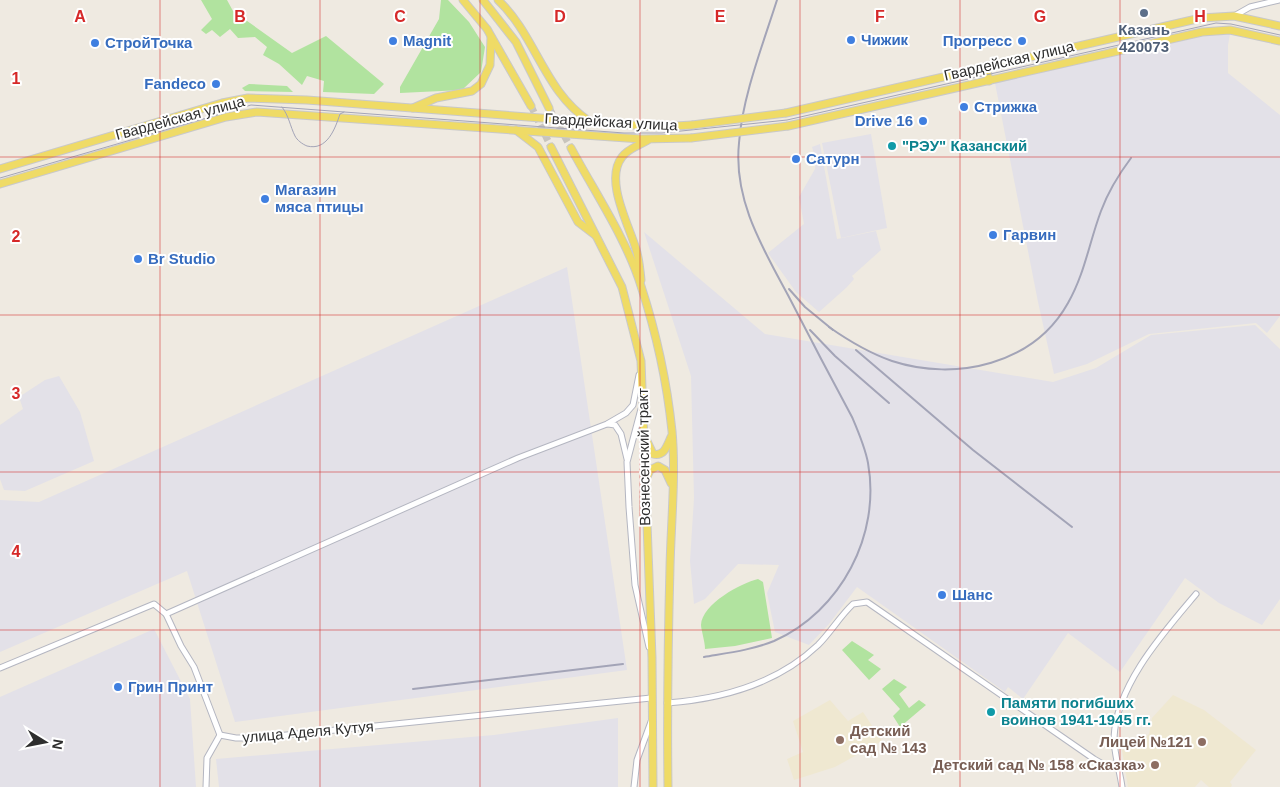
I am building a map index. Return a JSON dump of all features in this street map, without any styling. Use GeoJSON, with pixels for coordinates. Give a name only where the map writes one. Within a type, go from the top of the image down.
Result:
{"type":"FeatureCollection","features":[{"type":"Feature","properties":{"kind":"main road"},"geometry":{"type":"LineString","coordinates":[[462,0],[491,37],[531,106]]}},
{"type":"Feature","properties":{"kind":"main road"},"geometry":{"type":"LineString","coordinates":[[483,0],[516,42],[549,108]]}},
{"type":"Feature","properties":{"kind":"main road"},"geometry":{"type":"LineString","coordinates":[[498,0],[526,39],[562,98],[575,112],[590,122]]}},
{"type":"Feature","properties":{"kind":"main road","name":"Гвардейская улица"},"geometry":{"type":"LineString","coordinates":[[0,169],[222,103],[248,98],[308,100],[659,127],[692,125],[786,113],[1201,18],[1234,16],[1280,26]]}},
{"type":"Feature","properties":{"kind":"main road","name":"Гвардейская улица"},"geometry":{"type":"LineString","coordinates":[[0,184],[226,117],[257,112],[650,139],[691,138],[788,126],[1217,30],[1230,30],[1280,41]]}},
{"type":"Feature","properties":{"kind":"main road"},"geometry":{"type":"LineString","coordinates":[[410,109],[436,98],[472,91],[481,84],[490,66],[491,37]]}},
{"type":"Feature","properties":{"kind":"main road"},"geometry":{"type":"LineString","coordinates":[[986,66],[989,81]]}},
{"type":"Feature","properties":{"kind":"main road"},"geometry":{"type":"LineString","coordinates":[[138,128],[142,142]]}},
{"type":"Feature","properties":{"kind":"main road"},"geometry":{"type":"LineString","coordinates":[[516,130],[538,147],[578,222],[597,236]]}},
{"type":"Feature","properties":{"kind":"main road"},"geometry":{"type":"LineString","coordinates":[[641,285],[639,262],[623,214],[616,182],[616,171],[622,156],[650,139]]}},
{"type":"Feature","properties":{"kind":"main road","name":"Вознесенский тракт"},"geometry":{"type":"LineString","coordinates":[[552,147],[622,287],[641,361],[644,398],[643,432],[652,658],[652,787]]}},
{"type":"Feature","properties":{"kind":"main road","name":"Вознесенский тракт"},"geometry":{"type":"LineString","coordinates":[[571,148],[616,230],[641,285],[664,380],[672,433],[667,703],[668,787]]}},
{"type":"Feature","properties":{"kind":"main road"},"geometry":{"type":"LineString","coordinates":[[643,432],[648,446],[653,454],[656,455],[661,454],[666,448],[672,433]]}},
{"type":"Feature","properties":{"kind":"main road"},"geometry":{"type":"LineString","coordinates":[[645,496],[647,476],[654,466],[665,470],[672,485]]}},
{"type":"Feature","properties":{"kind":"street"},"geometry":{"type":"LineString","coordinates":[[1234,16],[1250,7],[1278,0]]}},
{"type":"Feature","properties":{"kind":"street"},"geometry":{"type":"LineString","coordinates":[[0,668],[151,604],[154,604],[166,614],[518,458],[607,424],[626,414],[633,405],[641,361]]}},
{"type":"Feature","properties":{"kind":"street"},"geometry":{"type":"LineString","coordinates":[[627,462],[644,398]]}},
{"type":"Feature","properties":{"kind":"street"},"geometry":{"type":"LineString","coordinates":[[607,424],[615,425],[621,434],[627,462],[636,585],[652,658]]}},
{"type":"Feature","properties":{"kind":"street"},"geometry":{"type":"LineString","coordinates":[[1122,787],[1114,738],[1118,715],[1130,686],[1162,634],[1196,594]]}},
{"type":"Feature","properties":{"kind":"street"},"geometry":{"type":"LineString","coordinates":[[667,703],[693,701],[728,693],[769,679],[793,665],[813,649],[853,604],[867,602],[1094,759],[1108,767],[1119,767]]}},
{"type":"Feature","properties":{"kind":"street","name":"улица Аделя Кутуя"},"geometry":{"type":"LineString","coordinates":[[166,614],[181,646],[194,667],[220,734],[236,738],[257,738],[651,698]]}},
{"type":"Feature","properties":{"kind":"street"},"geometry":{"type":"LineString","coordinates":[[634,787],[637,760],[652,719]]}},
{"type":"Feature","properties":{"kind":"street"},"geometry":{"type":"LineString","coordinates":[[206,787],[207,758],[220,734]]}},
{"type":"Feature","properties":{"kind":"shaded area"},"geometry":{"type":"Polygon","coordinates":[[[1218,33],[1230,34],[1228,73],[1280,115],[1280,316],[1267,333],[1256,323],[1149,334],[1087,364],[1054,374],[995,83],[1218,33]]]}},
{"type":"Feature","properties":{"kind":"shaded area"},"geometry":{"type":"Polygon","coordinates":[[[871,134],[887,228],[841,238],[822,143],[871,134]]]}},
{"type":"Feature","properties":{"kind":"shaded area"},"geometry":{"type":"Polygon","coordinates":[[[820,144],[837,239],[876,231],[881,250],[852,276],[854,279],[847,287],[819,312],[796,292],[768,253],[804,224],[799,197],[815,169],[816,160],[812,147],[820,144]]]}},
{"type":"Feature","properties":{"kind":"shaded area"},"geometry":{"type":"Polygon","coordinates":[[[644,232],[765,334],[1053,382],[1096,368],[1151,335],[1255,325],[1280,349],[1280,599],[1262,625],[1219,603],[1185,578],[1120,672],[1068,633],[1023,699],[1008,687],[1005,692],[857,587],[829,624],[809,645],[775,632],[767,593],[779,565],[738,564],[705,599],[694,604],[690,561],[694,498],[691,376],[644,232]]]}},
{"type":"Feature","properties":{"kind":"shaded area"},"geometry":{"type":"Polygon","coordinates":[[[567,267],[627,670],[235,722],[187,571],[0,652],[0,500],[39,502],[567,267]]]}},
{"type":"Feature","properties":{"kind":"shaded area"},"geometry":{"type":"Polygon","coordinates":[[[59,376],[80,412],[94,461],[25,491],[4,490],[0,479],[0,425],[23,409],[19,397],[45,380],[59,376]]]}},
{"type":"Feature","properties":{"kind":"shaded area"},"geometry":{"type":"Polygon","coordinates":[[[154,629],[190,699],[196,787],[0,787],[0,697],[154,629]]]}},
{"type":"Feature","properties":{"kind":"shaded area","name":"Лицей №121"},"geometry":{"type":"Polygon","coordinates":[[[1173,695],[1204,710],[1256,750],[1230,782],[1231,787],[1209,787],[1201,780],[1195,787],[1128,787],[1122,750],[1136,746],[1149,734],[1152,718],[1173,695]]]}},
{"type":"Feature","properties":{"kind":"shaded area","name":"Детский сад № 143"},"geometry":{"type":"Polygon","coordinates":[[[830,700],[848,721],[863,712],[882,741],[835,767],[794,780],[787,759],[803,752],[793,721],[830,700]]]}},
{"type":"Feature","properties":{"kind":"shaded area"},"geometry":{"type":"Polygon","coordinates":[[[618,718],[618,787],[219,787],[216,759],[494,735],[618,718]]]}},
{"type":"Feature","properties":{"kind":"green space"},"geometry":{"type":"Polygon","coordinates":[[[201,0],[227,0],[233,11],[292,53],[326,36],[384,84],[374,94],[323,92],[324,81],[307,76],[302,85],[279,64],[263,55],[267,47],[255,37],[238,38],[230,29],[220,37],[212,30],[206,34],[201,30],[212,19],[201,0]]]}},
{"type":"Feature","properties":{"kind":"green space"},"geometry":{"type":"Polygon","coordinates":[[[441,0],[448,0],[469,22],[485,47],[481,72],[462,90],[400,93],[400,87],[439,19],[441,0]]]}},
{"type":"Feature","properties":{"kind":"green space"},"geometry":{"type":"Polygon","coordinates":[[[249,84],[287,86],[293,92],[245,91],[242,88],[249,84]]]}},
{"type":"Feature","properties":{"kind":"green space"},"geometry":{"type":"Polygon","coordinates":[[[758,579],[763,582],[772,638],[735,646],[705,649],[701,625],[703,617],[708,610],[715,602],[733,590],[758,579]]]}},
{"type":"Feature","properties":{"kind":"green space"},"geometry":{"type":"Polygon","coordinates":[[[852,641],[874,655],[868,660],[881,669],[869,680],[842,650],[852,641]]]}},
{"type":"Feature","properties":{"kind":"green space"},"geometry":{"type":"Polygon","coordinates":[[[894,679],[907,687],[899,694],[909,708],[919,700],[926,705],[900,727],[893,716],[900,709],[882,689],[894,679]]]}},
{"type":"Feature","properties":{"kind":"tunnel"},"geometry":{"type":"LineString","coordinates":[[531,106],[551,147]]}},
{"type":"Feature","properties":{"kind":"tunnel"},"geometry":{"type":"LineString","coordinates":[[549,108],[571,148]]}},
{"type":"Feature","properties":{"kind":"tram line"},"geometry":{"type":"LineString","coordinates":[[0,178],[251,105],[624,133],[662,133],[787,120],[1216,23],[1231,24],[1280,35]]}},
{"type":"Feature","properties":{"kind":"tram line"},"geometry":{"type":"LineString","coordinates":[[282,107],[297,139],[307,146],[314,147],[329,138],[340,114],[344,112]]}},
{"type":"Feature","properties":{"kind":"railway"},"geometry":{"type":"LineString","coordinates":[[704,657],[748,649],[774,641],[798,628],[819,611],[837,590],[851,568],[862,543],[868,517],[870,490],[868,463],[861,439],[852,417],[752,224],[741,185],[738,164],[744,108],[777,0]]}},
{"type":"Feature","properties":{"kind":"railway"},"geometry":{"type":"LineString","coordinates":[[829,327],[875,354],[892,361],[917,367],[967,368],[991,363],[1014,354],[1035,341],[1053,324],[1068,303],[1083,269],[1104,204],[1114,183],[1131,158]]}},
{"type":"Feature","properties":{"kind":"railway"},"geometry":{"type":"LineString","coordinates":[[789,289],[805,307],[833,330]]}},
{"type":"Feature","properties":{"kind":"railway"},"geometry":{"type":"LineString","coordinates":[[810,330],[835,356],[889,403]]}},
{"type":"Feature","properties":{"kind":"railway"},"geometry":{"type":"LineString","coordinates":[[856,350],[973,450],[1072,527]]}},
{"type":"Feature","properties":{"kind":"railway"},"geometry":{"type":"LineString","coordinates":[[413,689],[623,664]]}},
{"type":"Feature","properties":{"kind":"place","name":"Казань 420073"},"geometry":{"type":"Point","coordinates":[1144,13]}},
{"type":"Feature","properties":{"kind":"place","name":"Чижик"},"geometry":{"type":"Point","coordinates":[851,40]}},
{"type":"Feature","properties":{"kind":"place","name":"Magnit"},"geometry":{"type":"Point","coordinates":[393,41]}},
{"type":"Feature","properties":{"kind":"place","name":"Прогресс"},"geometry":{"type":"Point","coordinates":[1022,41]}},
{"type":"Feature","properties":{"kind":"place","name":"СтройТочка"},"geometry":{"type":"Point","coordinates":[95,43]}},
{"type":"Feature","properties":{"kind":"place","name":"Fandeco"},"geometry":{"type":"Point","coordinates":[216,84]}},
{"type":"Feature","properties":{"kind":"place","name":"Стрижка"},"geometry":{"type":"Point","coordinates":[964,107]}},
{"type":"Feature","properties":{"kind":"place","name":"Drive 16"},"geometry":{"type":"Point","coordinates":[923,121]}},
{"type":"Feature","properties":{"kind":"place","name":"\"РЭУ\" Казанский"},"geometry":{"type":"Point","coordinates":[892,146]}},
{"type":"Feature","properties":{"kind":"place","name":"Сатурн"},"geometry":{"type":"Point","coordinates":[796,159]}},
{"type":"Feature","properties":{"kind":"place","name":"Магазин мяса птицы"},"geometry":{"type":"Point","coordinates":[265,199]}},
{"type":"Feature","properties":{"kind":"place","name":"Гарвин"},"geometry":{"type":"Point","coordinates":[993,235]}},
{"type":"Feature","properties":{"kind":"place","name":"Br Studio"},"geometry":{"type":"Point","coordinates":[138,259]}},
{"type":"Feature","properties":{"kind":"place","name":"Шанс"},"geometry":{"type":"Point","coordinates":[942,595]}},
{"type":"Feature","properties":{"kind":"place","name":"Грин Принт"},"geometry":{"type":"Point","coordinates":[118,687]}},
{"type":"Feature","properties":{"kind":"place","name":"Памяти погибших воинов 1941-1945 гг."},"geometry":{"type":"Point","coordinates":[991,712]}},
{"type":"Feature","properties":{"kind":"place","name":"Детский сад № 143"},"geometry":{"type":"Point","coordinates":[840,740]}},
{"type":"Feature","properties":{"kind":"place","name":"Лицей №121"},"geometry":{"type":"Point","coordinates":[1202,742]}},
{"type":"Feature","properties":{"kind":"place","name":"Детский сад № 158 «Сказка»"},"geometry":{"type":"Point","coordinates":[1155,765]}}]}
